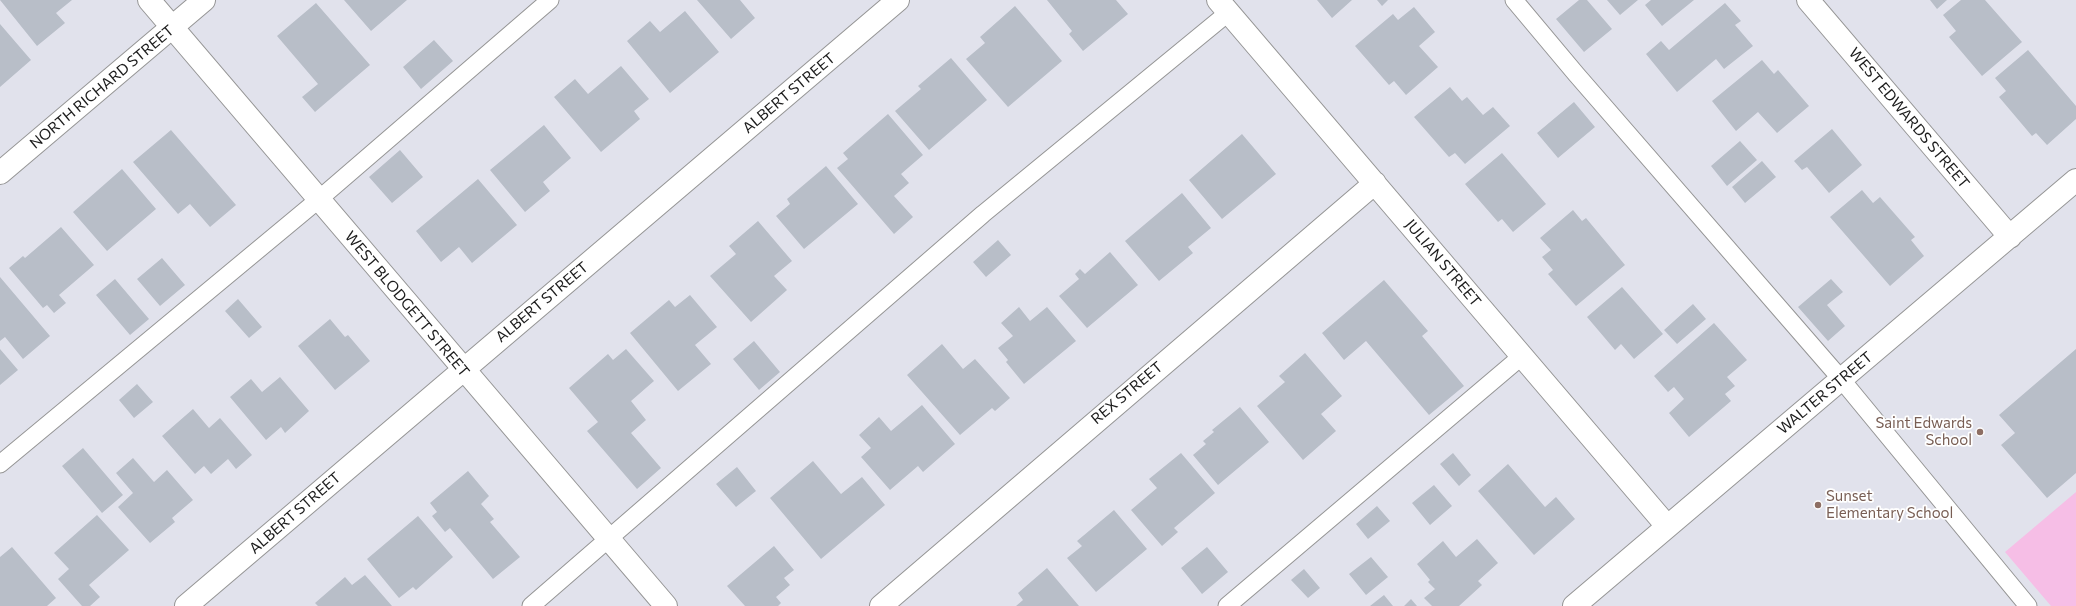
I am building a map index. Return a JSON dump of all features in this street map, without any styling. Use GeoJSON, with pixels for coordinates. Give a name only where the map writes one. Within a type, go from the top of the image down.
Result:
{"type":"FeatureCollection","features":[{"type":"Feature","properties":{"kind":"street","name":"WEST BLODGETT STREET"},"geometry":{"type":"LineString","coordinates":[[149,0],[318,200],[666,606]]}},
{"type":"Feature","properties":{"kind":"street","name":"NORTH RICHARD STREET"},"geometry":{"type":"LineString","coordinates":[[0,173],[204,0]]}},
{"type":"Feature","properties":{"kind":"street","name":"ALBERT STREET"},"geometry":{"type":"LineString","coordinates":[[186,606],[898,0]]}},
{"type":"Feature","properties":{"kind":"street","name":"WEST EDWARDS STREET"},"geometry":{"type":"LineString","coordinates":[[1808,0],[2010,236]]}},
{"type":"Feature","properties":{"kind":"street","name":"JULIAN STREET"},"geometry":{"type":"LineString","coordinates":[[1224,6],[1667,526]]}},
{"type":"Feature","properties":{"kind":"street","name":"WALTER STREET"},"geometry":{"type":"LineString","coordinates":[[1574,606],[2076,180]]}},
{"type":"Feature","properties":{"kind":"street","name":"REX STREET"},"geometry":{"type":"LineString","coordinates":[[881,606],[1375,183]]}},
{"type":"Feature","properties":{"kind":"lane"},"geometry":{"type":"LineString","coordinates":[[0,464],[318,200],[550,0]]}},
{"type":"Feature","properties":{"kind":"lane"},"geometry":{"type":"LineString","coordinates":[[1514,0],[1576,74],[1841,379],[2028,606]]}},
{"type":"Feature","properties":{"kind":"lane"},"geometry":{"type":"LineString","coordinates":[[532,606],[1224,6]]}},
{"type":"Feature","properties":{"kind":"lane"},"geometry":{"type":"LineString","coordinates":[[1227,606],[1522,356]]}},
{"type":"Feature","properties":{"kind":"shaded area"},"geometry":{"type":"Polygon","coordinates":[[[2076,492],[2076,606],[2051,606],[2005,552],[2076,492]]]}},
{"type":"Feature","properties":{"kind":"building"},"geometry":{"type":"Polygon","coordinates":[[[0,0],[72,0],[56,13],[65,23],[37,46],[0,0]]]}},
{"type":"Feature","properties":{"kind":"building"},"geometry":{"type":"Polygon","coordinates":[[[344,0],[407,0],[371,31],[344,0]]]}},
{"type":"Feature","properties":{"kind":"building"},"geometry":{"type":"Polygon","coordinates":[[[697,0],[740,0],[755,18],[731,39],[697,0]]]}},
{"type":"Feature","properties":{"kind":"building"},"geometry":{"type":"Polygon","coordinates":[[[1047,0],[1116,0],[1128,14],[1083,51],[1069,34],[1072,31],[1047,0]]]}},
{"type":"Feature","properties":{"kind":"building"},"geometry":{"type":"Polygon","coordinates":[[[1317,0],[1352,0],[1332,18],[1317,0]]]}},
{"type":"Feature","properties":{"kind":"building"},"geometry":{"type":"Polygon","coordinates":[[[1377,0],[1388,0],[1382,6],[1377,0]]]}},
{"type":"Feature","properties":{"kind":"building"},"geometry":{"type":"Polygon","coordinates":[[[1579,0],[1587,0],[1612,29],[1584,52],[1556,19],[1579,0]]]}},
{"type":"Feature","properties":{"kind":"building"},"geometry":{"type":"Polygon","coordinates":[[[1607,0],[1638,0],[1620,15],[1607,0]]]}},
{"type":"Feature","properties":{"kind":"building"},"geometry":{"type":"Polygon","coordinates":[[[1651,0],[1694,0],[1662,26],[1645,5],[1651,0]]]}},
{"type":"Feature","properties":{"kind":"building"},"geometry":{"type":"Polygon","coordinates":[[[1930,0],[1947,0],[1937,9],[1930,0]]]}},
{"type":"Feature","properties":{"kind":"building"},"geometry":{"type":"Polygon","coordinates":[[[1961,0],[1985,0],[2022,42],[1982,76],[1949,37],[1956,31],[1943,15],[1961,0]]]}},
{"type":"Feature","properties":{"kind":"building"},"geometry":{"type":"Polygon","coordinates":[[[316,3],[370,65],[315,112],[302,97],[318,84],[277,36],[316,3]]]}},
{"type":"Feature","properties":{"kind":"building"},"geometry":{"type":"Polygon","coordinates":[[[1725,3],[1741,21],[1735,25],[1753,46],[1724,69],[1716,59],[1677,92],[1646,54],[1661,41],[1669,50],[1725,3]]]}},
{"type":"Feature","properties":{"kind":"building"},"geometry":{"type":"Polygon","coordinates":[[[1015,6],[1062,61],[1008,107],[966,59],[985,43],[980,37],[1015,6]]]}},
{"type":"Feature","properties":{"kind":"building"},"geometry":{"type":"Polygon","coordinates":[[[1414,7],[1435,32],[1419,46],[1438,67],[1406,95],[1394,81],[1389,85],[1355,46],[1393,14],[1398,20],[1414,7]]]}},
{"type":"Feature","properties":{"kind":"building"},"geometry":{"type":"Polygon","coordinates":[[[685,11],[719,52],[670,93],[627,41],[650,21],[660,32],[685,11]]]}},
{"type":"Feature","properties":{"kind":"building"},"geometry":{"type":"Polygon","coordinates":[[[0,24],[31,60],[0,87],[0,24]]]}},
{"type":"Feature","properties":{"kind":"building"},"geometry":{"type":"Polygon","coordinates":[[[434,40],[453,61],[421,89],[403,67],[434,40]]]}},
{"type":"Feature","properties":{"kind":"building"},"geometry":{"type":"Polygon","coordinates":[[[2028,50],[2076,106],[2076,119],[2047,145],[2036,133],[2032,136],[1999,97],[2006,91],[1995,78],[2028,50]]]}},
{"type":"Feature","properties":{"kind":"building"},"geometry":{"type":"Polygon","coordinates":[[[951,58],[987,100],[929,150],[895,111],[921,89],[918,86],[951,58]]]}},
{"type":"Feature","properties":{"kind":"building"},"geometry":{"type":"Polygon","coordinates":[[[1762,60],[1774,74],[1778,70],[1809,106],[1777,133],[1758,112],[1736,131],[1712,101],[1762,60]]]}},
{"type":"Feature","properties":{"kind":"building"},"geometry":{"type":"Polygon","coordinates":[[[621,66],[649,99],[634,111],[640,119],[601,152],[554,97],[575,79],[588,94],[621,66]]]}},
{"type":"Feature","properties":{"kind":"building"},"geometry":{"type":"Polygon","coordinates":[[[1450,87],[1462,101],[1467,97],[1483,115],[1493,107],[1510,126],[1465,164],[1455,153],[1449,157],[1414,117],[1450,87]]]}},
{"type":"Feature","properties":{"kind":"building"},"geometry":{"type":"Polygon","coordinates":[[[1574,102],[1595,127],[1558,158],[1537,133],[1574,102]]]}},
{"type":"Feature","properties":{"kind":"building"},"geometry":{"type":"Polygon","coordinates":[[[888,114],[923,155],[901,174],[909,183],[894,196],[913,217],[894,234],[837,168],[848,159],[843,153],[888,114]]]}},
{"type":"Feature","properties":{"kind":"building"},"geometry":{"type":"Polygon","coordinates":[[[544,125],[571,158],[543,182],[550,191],[525,212],[490,170],[544,125]]]}},
{"type":"Feature","properties":{"kind":"building"},"geometry":{"type":"Polygon","coordinates":[[[1832,129],[1862,165],[1829,193],[1807,167],[1802,170],[1794,161],[1832,129]]]}},
{"type":"Feature","properties":{"kind":"building"},"geometry":{"type":"Polygon","coordinates":[[[171,130],[236,205],[210,227],[190,204],[178,214],[133,162],[171,130]]]}},
{"type":"Feature","properties":{"kind":"building"},"geometry":{"type":"Polygon","coordinates":[[[1242,134],[1276,174],[1222,219],[1189,180],[1242,134]]]}},
{"type":"Feature","properties":{"kind":"building"},"geometry":{"type":"Polygon","coordinates":[[[1740,141],[1757,160],[1727,186],[1711,166],[1740,141]]]}},
{"type":"Feature","properties":{"kind":"building"},"geometry":{"type":"Polygon","coordinates":[[[400,150],[423,177],[392,203],[369,177],[400,150]]]}},
{"type":"Feature","properties":{"kind":"building"},"geometry":{"type":"Polygon","coordinates":[[[1502,153],[1546,204],[1513,232],[1502,219],[1498,222],[1465,184],[1502,153]]]}},
{"type":"Feature","properties":{"kind":"building"},"geometry":{"type":"Polygon","coordinates":[[[1762,161],[1776,177],[1745,203],[1732,187],[1762,161]]]}},
{"type":"Feature","properties":{"kind":"building"},"geometry":{"type":"Polygon","coordinates":[[[826,166],[858,204],[804,249],[776,216],[790,204],[787,199],[826,166]]]}},
{"type":"Feature","properties":{"kind":"building"},"geometry":{"type":"Polygon","coordinates":[[[122,169],[156,209],[107,251],[73,212],[122,169]]]}},
{"type":"Feature","properties":{"kind":"building"},"geometry":{"type":"Polygon","coordinates":[[[478,179],[517,225],[472,263],[459,247],[441,262],[416,231],[478,179]]]}},
{"type":"Feature","properties":{"kind":"building"},"geometry":{"type":"Polygon","coordinates":[[[1862,190],[1873,203],[1880,197],[1915,237],[1911,240],[1924,256],[1890,286],[1830,217],[1862,190]]]}},
{"type":"Feature","properties":{"kind":"building"},"geometry":{"type":"Polygon","coordinates":[[[1182,193],[1211,228],[1188,247],[1193,253],[1159,281],[1125,241],[1182,193]]]}},
{"type":"Feature","properties":{"kind":"building"},"geometry":{"type":"Polygon","coordinates":[[[1573,210],[1582,221],[1586,218],[1625,265],[1576,306],[1548,274],[1553,270],[1542,257],[1551,250],[1540,238],[1573,210]]]}},
{"type":"Feature","properties":{"kind":"building"},"geometry":{"type":"Polygon","coordinates":[[[758,221],[792,261],[774,276],[787,290],[751,322],[710,276],[736,254],[729,246],[758,221]]]}},
{"type":"Feature","properties":{"kind":"building"},"geometry":{"type":"Polygon","coordinates":[[[61,227],[94,265],[59,295],[66,303],[54,313],[47,305],[43,308],[9,268],[23,256],[25,258],[61,227]]]}},
{"type":"Feature","properties":{"kind":"building"},"geometry":{"type":"Polygon","coordinates":[[[998,240],[1011,255],[986,277],[973,262],[998,240]]]}},
{"type":"Feature","properties":{"kind":"building"},"geometry":{"type":"Polygon","coordinates":[[[1110,252],[1138,285],[1087,328],[1059,296],[1079,279],[1075,274],[1080,269],[1085,274],[1110,252]]]}},
{"type":"Feature","properties":{"kind":"building"},"geometry":{"type":"Polygon","coordinates":[[[162,258],[185,285],[160,306],[137,279],[162,258]]]}},
{"type":"Feature","properties":{"kind":"building"},"geometry":{"type":"Polygon","coordinates":[[[0,277],[50,336],[23,359],[5,337],[0,341],[0,277]]]}},
{"type":"Feature","properties":{"kind":"building"},"geometry":{"type":"Polygon","coordinates":[[[115,279],[149,319],[130,335],[96,295],[115,279]]]}},
{"type":"Feature","properties":{"kind":"building"},"geometry":{"type":"Polygon","coordinates":[[[1831,279],[1843,292],[1827,305],[1845,326],[1828,341],[1798,307],[1831,279]]]}},
{"type":"Feature","properties":{"kind":"building"},"geometry":{"type":"Polygon","coordinates":[[[1384,280],[1428,331],[1422,336],[1464,386],[1429,415],[1366,341],[1344,360],[1322,333],[1384,280]]]}},
{"type":"Feature","properties":{"kind":"building"},"geometry":{"type":"Polygon","coordinates":[[[1622,287],[1663,334],[1634,359],[1621,344],[1615,350],[1587,317],[1622,287]]]}},
{"type":"Feature","properties":{"kind":"building"},"geometry":{"type":"Polygon","coordinates":[[[690,295],[717,327],[695,345],[711,364],[678,391],[630,333],[669,300],[675,307],[690,295]]]}},
{"type":"Feature","properties":{"kind":"building"},"geometry":{"type":"Polygon","coordinates":[[[238,299],[262,327],[249,338],[225,311],[238,299]]]}},
{"type":"Feature","properties":{"kind":"building"},"geometry":{"type":"Polygon","coordinates":[[[1693,304],[1706,319],[1677,344],[1664,330],[1693,304]]]}},
{"type":"Feature","properties":{"kind":"building"},"geometry":{"type":"Polygon","coordinates":[[[1019,307],[1030,321],[1047,307],[1076,341],[1024,384],[1006,362],[1008,360],[998,348],[1013,336],[1001,323],[1019,307]]]}},
{"type":"Feature","properties":{"kind":"building"},"geometry":{"type":"Polygon","coordinates":[[[330,319],[345,337],[348,335],[370,361],[335,390],[298,346],[330,319]]]}},
{"type":"Feature","properties":{"kind":"building"},"geometry":{"type":"Polygon","coordinates":[[[1714,323],[1747,360],[1727,377],[1735,386],[1725,394],[1731,401],[1689,437],[1669,413],[1684,399],[1674,387],[1668,392],[1654,376],[1714,323]]]}},
{"type":"Feature","properties":{"kind":"building"},"geometry":{"type":"Polygon","coordinates":[[[754,341],[780,372],[759,390],[733,359],[754,341]]]}},
{"type":"Feature","properties":{"kind":"building"},"geometry":{"type":"Polygon","coordinates":[[[942,344],[963,369],[975,359],[1010,398],[995,411],[992,408],[960,435],[907,375],[942,344]]]}},
{"type":"Feature","properties":{"kind":"building"},"geometry":{"type":"Polygon","coordinates":[[[0,349],[18,370],[0,385],[0,349]]]}},
{"type":"Feature","properties":{"kind":"building"},"geometry":{"type":"Polygon","coordinates":[[[626,349],[654,381],[631,401],[646,420],[631,433],[661,468],[637,489],[587,431],[598,422],[569,388],[608,354],[613,360],[626,349]]]}},
{"type":"Feature","properties":{"kind":"building"},"geometry":{"type":"Polygon","coordinates":[[[2076,349],[2076,473],[2047,498],[2001,445],[2015,433],[1999,415],[2076,349]]]}},
{"type":"Feature","properties":{"kind":"building"},"geometry":{"type":"Polygon","coordinates":[[[1305,353],[1342,396],[1321,414],[1336,431],[1303,460],[1257,406],[1285,382],[1279,376],[1305,353]]]}},
{"type":"Feature","properties":{"kind":"building"},"geometry":{"type":"Polygon","coordinates":[[[280,377],[309,411],[285,433],[281,427],[266,440],[230,397],[251,379],[262,392],[280,377]]]}},
{"type":"Feature","properties":{"kind":"building"},"geometry":{"type":"Polygon","coordinates":[[[137,384],[153,402],[134,418],[119,400],[137,384]]]}},
{"type":"Feature","properties":{"kind":"building"},"geometry":{"type":"Polygon","coordinates":[[[922,405],[955,444],[923,472],[918,466],[890,490],[861,457],[871,448],[859,435],[879,417],[891,431],[922,405]]]}},
{"type":"Feature","properties":{"kind":"building"},"geometry":{"type":"Polygon","coordinates":[[[1240,407],[1269,442],[1218,485],[1193,455],[1206,444],[1203,441],[1214,432],[1212,430],[1240,407]]]}},
{"type":"Feature","properties":{"kind":"building"},"geometry":{"type":"Polygon","coordinates":[[[193,409],[209,428],[220,418],[252,455],[236,469],[228,459],[211,474],[204,466],[195,474],[162,436],[193,409]]]}},
{"type":"Feature","properties":{"kind":"building"},"geometry":{"type":"Polygon","coordinates":[[[83,448],[123,495],[102,513],[62,466],[83,448]]]}},
{"type":"Feature","properties":{"kind":"building"},"geometry":{"type":"Polygon","coordinates":[[[1181,453],[1215,493],[1174,528],[1178,532],[1162,546],[1131,510],[1157,488],[1149,479],[1181,453]]]}},
{"type":"Feature","properties":{"kind":"building"},"geometry":{"type":"Polygon","coordinates":[[[1453,453],[1471,475],[1459,486],[1440,464],[1453,453]]]}},
{"type":"Feature","properties":{"kind":"building"},"geometry":{"type":"Polygon","coordinates":[[[133,458],[154,482],[167,470],[193,500],[172,518],[175,522],[150,543],[118,507],[133,493],[116,473],[133,458]]]}},
{"type":"Feature","properties":{"kind":"building"},"geometry":{"type":"Polygon","coordinates":[[[813,461],[841,494],[862,477],[885,505],[821,559],[770,498],[813,461]]]}},
{"type":"Feature","properties":{"kind":"building"},"geometry":{"type":"Polygon","coordinates":[[[1508,464],[1545,507],[1556,497],[1575,519],[1534,555],[1478,491],[1508,464]]]}},
{"type":"Feature","properties":{"kind":"building"},"geometry":{"type":"Polygon","coordinates":[[[737,467],[756,491],[736,507],[716,484],[737,467]]]}},
{"type":"Feature","properties":{"kind":"building"},"geometry":{"type":"Polygon","coordinates":[[[468,471],[489,496],[481,504],[494,519],[490,522],[520,557],[493,579],[450,528],[445,532],[432,516],[437,512],[430,503],[468,471]]]}},
{"type":"Feature","properties":{"kind":"building"},"geometry":{"type":"Polygon","coordinates":[[[1434,485],[1452,506],[1430,525],[1412,503],[1434,485]]]}},
{"type":"Feature","properties":{"kind":"building"},"geometry":{"type":"Polygon","coordinates":[[[1377,506],[1390,521],[1368,539],[1356,524],[1377,506]]]}},
{"type":"Feature","properties":{"kind":"building"},"geometry":{"type":"Polygon","coordinates":[[[1114,510],[1147,549],[1096,592],[1067,558],[1082,546],[1077,541],[1114,510]]]}},
{"type":"Feature","properties":{"kind":"building"},"geometry":{"type":"Polygon","coordinates":[[[97,515],[129,550],[89,585],[100,597],[90,606],[82,606],[58,579],[69,569],[54,553],[97,515]]]}},
{"type":"Feature","properties":{"kind":"building"},"geometry":{"type":"Polygon","coordinates":[[[418,516],[453,557],[416,590],[413,587],[399,598],[367,559],[418,516]]]}},
{"type":"Feature","properties":{"kind":"building"},"geometry":{"type":"Polygon","coordinates":[[[1477,539],[1498,563],[1478,581],[1482,585],[1459,606],[1432,606],[1424,598],[1435,589],[1428,582],[1430,580],[1417,564],[1443,541],[1456,557],[1477,539]]]}},
{"type":"Feature","properties":{"kind":"building"},"geometry":{"type":"Polygon","coordinates":[[[774,546],[794,570],[784,578],[790,585],[776,597],[781,603],[778,606],[745,606],[727,586],[774,546]]]}},
{"type":"Feature","properties":{"kind":"building"},"geometry":{"type":"Polygon","coordinates":[[[12,547],[56,598],[47,606],[0,606],[0,557],[12,547]]]}},
{"type":"Feature","properties":{"kind":"building"},"geometry":{"type":"Polygon","coordinates":[[[1207,547],[1228,572],[1202,594],[1181,568],[1207,547]]]}},
{"type":"Feature","properties":{"kind":"building"},"geometry":{"type":"Polygon","coordinates":[[[1371,557],[1388,577],[1366,595],[1349,574],[1371,557]]]}},
{"type":"Feature","properties":{"kind":"building"},"geometry":{"type":"Polygon","coordinates":[[[1047,568],[1079,606],[1016,606],[1023,600],[1018,593],[1047,568]]]}},
{"type":"Feature","properties":{"kind":"building"},"geometry":{"type":"Polygon","coordinates":[[[1304,569],[1320,588],[1308,598],[1291,580],[1304,569]]]}},
{"type":"Feature","properties":{"kind":"building"},"geometry":{"type":"Polygon","coordinates":[[[365,575],[392,606],[318,606],[315,603],[345,577],[352,585],[365,575]]]}},
{"type":"Feature","properties":{"kind":"building"},"geometry":{"type":"Polygon","coordinates":[[[1384,595],[1393,606],[1370,606],[1384,595]]]}},
{"type":"Feature","properties":{"kind":"building"},"geometry":{"type":"Polygon","coordinates":[[[1411,599],[1417,606],[1404,606],[1411,599]]]}},
{"type":"Feature","properties":{"kind":"place","name":"Saint Edwards School"},"geometry":{"type":"Point","coordinates":[1980,432]}},
{"type":"Feature","properties":{"kind":"place","name":"Sunset Elementary School"},"geometry":{"type":"Point","coordinates":[1818,505]}}]}
